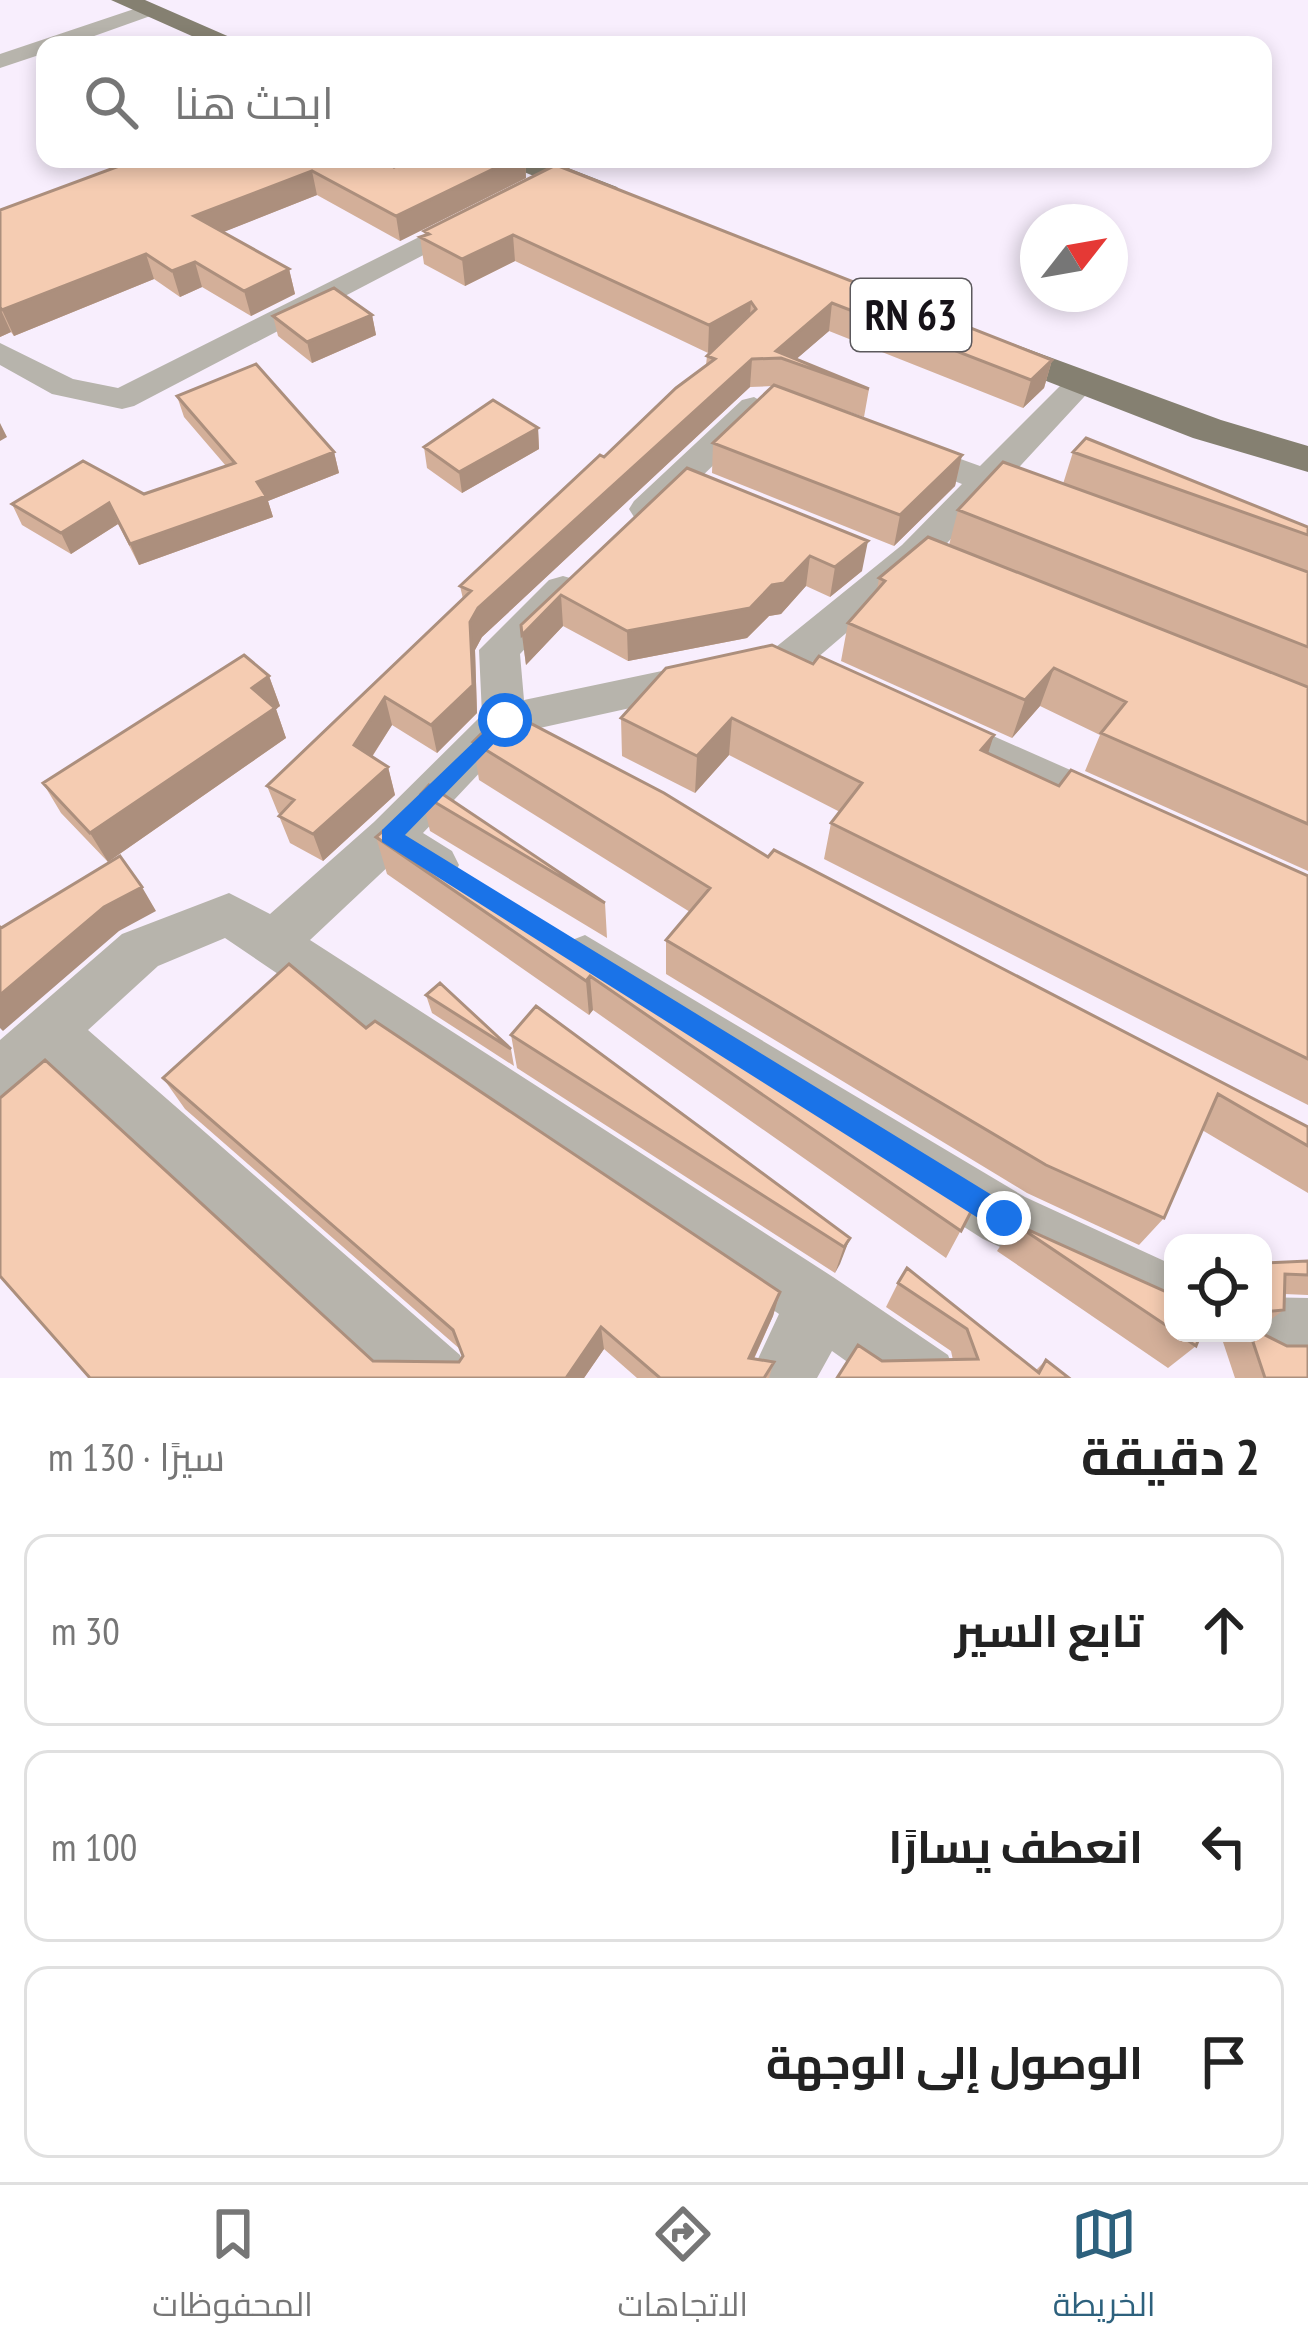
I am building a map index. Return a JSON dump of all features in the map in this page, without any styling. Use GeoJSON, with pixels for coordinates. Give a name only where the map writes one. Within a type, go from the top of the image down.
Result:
{"type":"FeatureCollection","features":[{"type":"Feature","properties":{"kind":"main road"},"geometry":{"type":"LineString","coordinates":[[123,0],[213,36]]}},
{"type":"Feature","properties":{"kind":"main road"},"geometry":{"type":"LineString","coordinates":[[510,187],[558,175],[629,203]]}},
{"type":"Feature","properties":{"kind":"main road","name":"RN 63"},"geometry":{"type":"LineString","coordinates":[[958,334],[1080,384],[1308,459]]}},
{"type":"Feature","properties":{"kind":"street"},"geometry":{"type":"LineString","coordinates":[[72,36],[149,10]]}},
{"type":"Feature","properties":{"kind":"street"},"geometry":{"type":"LineString","coordinates":[[0,62],[36,49]]}},
{"type":"Feature","properties":{"kind":"street"},"geometry":{"type":"LineString","coordinates":[[0,352],[63,387],[122,399],[510,187]]}},
{"type":"Feature","properties":{"kind":"street"},"geometry":{"type":"LineString","coordinates":[[272,943],[390,836],[505,720],[788,659],[908,560],[1080,384]]}},
{"type":"Feature","properties":{"kind":"street"},"geometry":{"type":"LineString","coordinates":[[505,720],[499,650],[765,397],[808,413]]}},
{"type":"Feature","properties":{"kind":"street"},"geometry":{"type":"LineString","coordinates":[[874,439],[1069,512]]}},
{"type":"Feature","properties":{"kind":"street"},"geometry":{"type":"LineString","coordinates":[[680,478],[724,495]]}},
{"type":"Feature","properties":{"kind":"street"},"geometry":{"type":"LineString","coordinates":[[856,549],[959,572]]}},
{"type":"Feature","properties":{"kind":"street"},"geometry":{"type":"LineString","coordinates":[[788,659],[831,679]]}},
{"type":"Feature","properties":{"kind":"street"},"geometry":{"type":"LineString","coordinates":[[896,709],[1156,829]]}},
{"type":"Feature","properties":{"kind":"street"},"geometry":{"type":"LineString","coordinates":[[505,720],[568,753]]}},
{"type":"Feature","properties":{"kind":"street"},"geometry":{"type":"LineString","coordinates":[[390,836],[469,885]]}},
{"type":"Feature","properties":{"kind":"street"},"geometry":{"type":"LineString","coordinates":[[0,1075],[140,950],[229,914],[926,1378]]}},
{"type":"Feature","properties":{"kind":"street"},"geometry":{"type":"LineString","coordinates":[[548,935],[1004,1218],[1164,1292]]}},
{"type":"Feature","properties":{"kind":"street"},"geometry":{"type":"LineString","coordinates":[[50,1031],[437,1378]]}},
{"type":"Feature","properties":{"kind":"street"},"geometry":{"type":"LineString","coordinates":[[782,1378],[808,1332],[811,1299]]}},
{"type":"Feature","properties":{"kind":"street"},"geometry":{"type":"LineString","coordinates":[[1272,1328],[1308,1329]]}},
{"type":"Feature","properties":{"kind":"building"},"geometry":{"type":"Polygon","coordinates":[[[114,168],[495,168],[396,216],[312,171],[194,216],[289,269],[244,291],[195,262],[172,271],[146,254],[2,310],[0,210],[114,168]]]}},
{"type":"Feature","properties":{"kind":"building"},"geometry":{"type":"Polygon","coordinates":[[[550,168],[564,168],[1052,360],[1031,380],[832,303],[776,351],[869,389],[781,358],[752,359],[478,608],[470,622],[473,685],[431,725],[385,697],[354,745],[388,767],[313,834],[279,816],[294,800],[267,786],[471,591],[460,586],[600,455],[604,457],[676,388],[715,359],[707,356],[756,309],[751,302],[709,325],[513,235],[462,259],[420,237],[429,234],[424,231],[550,168]]]}},
{"type":"Feature","properties":{"kind":"building"},"geometry":{"type":"Polygon","coordinates":[[[334,288],[372,315],[307,342],[273,316],[334,288]]]}},
{"type":"Feature","properties":{"kind":"building"},"geometry":{"type":"Polygon","coordinates":[[[256,364],[334,452],[257,482],[266,496],[130,544],[109,503],[61,533],[12,504],[83,461],[144,494],[235,463],[177,396],[256,364]]]}},
{"type":"Feature","properties":{"kind":"building"},"geometry":{"type":"Polygon","coordinates":[[[774,385],[962,455],[900,515],[713,443],[774,385]]]}},
{"type":"Feature","properties":{"kind":"building"},"geometry":{"type":"Polygon","coordinates":[[[493,400],[538,428],[459,472],[424,447],[493,400]]]}},
{"type":"Feature","properties":{"kind":"building"},"geometry":{"type":"Polygon","coordinates":[[[1086,438],[1308,527],[1308,535],[1073,452],[1086,438]]]}},
{"type":"Feature","properties":{"kind":"building"},"geometry":{"type":"Polygon","coordinates":[[[1003,462],[1308,572],[1308,647],[958,510],[1003,462]]]}},
{"type":"Feature","properties":{"kind":"building"},"geometry":{"type":"Polygon","coordinates":[[[687,468],[868,541],[835,567],[810,556],[750,608],[627,631],[561,595],[522,635],[521,625],[687,468]]]}},
{"type":"Feature","properties":{"kind":"building"},"geometry":{"type":"Polygon","coordinates":[[[928,537],[1308,687],[1308,824],[1101,733],[1126,702],[1054,668],[1025,700],[848,623],[885,581],[879,578],[928,537]]]}},
{"type":"Feature","properties":{"kind":"building"},"geometry":{"type":"Polygon","coordinates":[[[772,645],[813,664],[819,656],[994,735],[981,750],[1059,786],[1071,770],[1308,876],[1308,1059],[831,823],[862,783],[732,718],[697,756],[621,718],[666,668],[772,645]]]}},
{"type":"Feature","properties":{"kind":"building"},"geometry":{"type":"Polygon","coordinates":[[[244,655],[269,676],[252,688],[275,708],[90,833],[43,783],[244,655]]]}},
{"type":"Feature","properties":{"kind":"building"},"geometry":{"type":"Polygon","coordinates":[[[505,710],[664,793],[768,857],[774,850],[1308,1127],[1308,1146],[1218,1094],[1164,1218],[1046,1165],[666,940],[710,888],[473,742],[505,710]]]}},
{"type":"Feature","properties":{"kind":"building"},"geometry":{"type":"Polygon","coordinates":[[[429,785],[605,903],[421,794],[429,785]]]}},
{"type":"Feature","properties":{"kind":"building"},"geometry":{"type":"Polygon","coordinates":[[[383,831],[976,1202],[961,1231],[590,976],[586,981],[376,837],[383,831]]]}},
{"type":"Feature","properties":{"kind":"building"},"geometry":{"type":"Polygon","coordinates":[[[120,856],[142,887],[104,907],[0,995],[0,927],[120,856]]]}},
{"type":"Feature","properties":{"kind":"building"},"geometry":{"type":"Polygon","coordinates":[[[289,964],[366,1028],[375,1021],[780,1292],[749,1358],[774,1362],[764,1378],[660,1378],[601,1327],[566,1378],[90,1378],[0,1276],[0,1098],[45,1060],[373,1361],[459,1362],[463,1356],[453,1330],[163,1078],[289,964]]]}},
{"type":"Feature","properties":{"kind":"building"},"geometry":{"type":"Polygon","coordinates":[[[440,983],[511,1049],[426,995],[440,983]]]}},
{"type":"Feature","properties":{"kind":"building"},"geometry":{"type":"Polygon","coordinates":[[[536,1006],[850,1238],[844,1247],[511,1035],[536,1006]]]}},
{"type":"Feature","properties":{"kind":"building"},"geometry":{"type":"Polygon","coordinates":[[[1015,1224],[1164,1291],[1164,1324],[1015,1224]]]}},
{"type":"Feature","properties":{"kind":"building"},"geometry":{"type":"Polygon","coordinates":[[[1308,1261],[1308,1275],[1285,1274],[1284,1310],[1272,1311],[1272,1263],[1308,1261]]]}},
{"type":"Feature","properties":{"kind":"building"},"geometry":{"type":"Polygon","coordinates":[[[907,1268],[1039,1373],[1046,1360],[1069,1378],[837,1378],[858,1345],[882,1361],[978,1359],[967,1329],[898,1283],[907,1268]]]}},
{"type":"Feature","properties":{"kind":"building"},"geometry":{"type":"Polygon","coordinates":[[[1272,1338],[1287,1346],[1308,1346],[1308,1378],[1265,1378],[1253,1342],[1272,1338]]]}},
{"type":"Feature","properties":{"kind":"route"},"geometry":{"type":"LineString","coordinates":[[505,720],[390,836],[1004,1218]]}}]}
